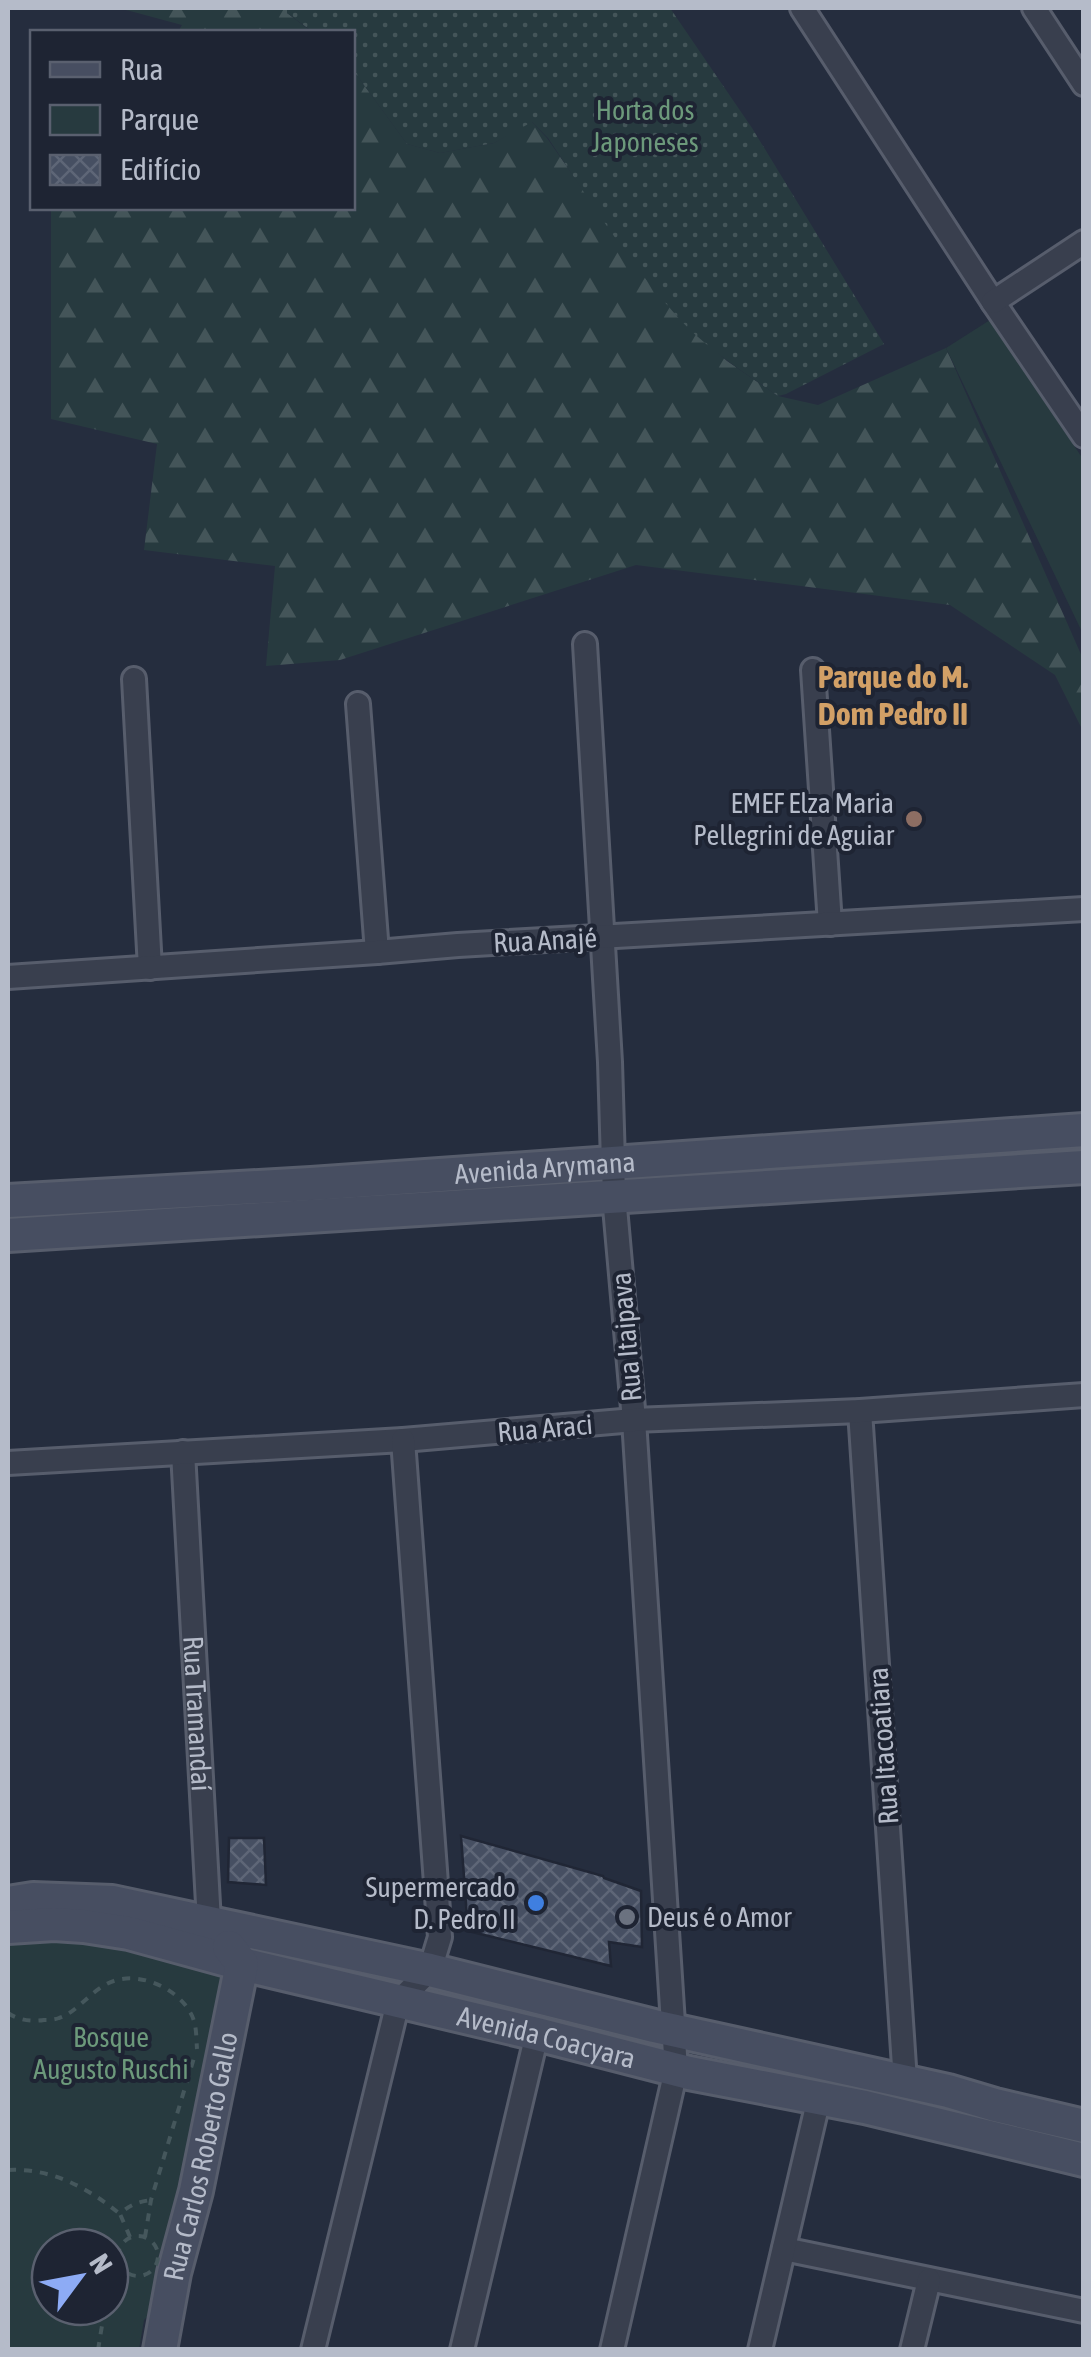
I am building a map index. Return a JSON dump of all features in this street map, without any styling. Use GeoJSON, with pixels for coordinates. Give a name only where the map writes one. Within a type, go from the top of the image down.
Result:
{"type":"FeatureCollection","features":[{"type":"Feature","properties":{"kind":"street"},"geometry":{"type":"LineString","coordinates":[[802,8],[1084,436]]}},
{"type":"Feature","properties":{"kind":"street"},"geometry":{"type":"LineString","coordinates":[[1034,8],[1084,84]]}},
{"type":"Feature","properties":{"kind":"street"},"geometry":{"type":"LineString","coordinates":[[993,302],[1084,242]]}},
{"type":"Feature","properties":{"kind":"street","name":"Rua Itaipava"},"geometry":{"type":"LineString","coordinates":[[585,644],[614,1196],[634,1420],[676,2070],[612,2350]]}},
{"type":"Feature","properties":{"kind":"street"},"geometry":{"type":"LineString","coordinates":[[812,670],[830,924]]}},
{"type":"Feature","properties":{"kind":"street"},"geometry":{"type":"LineString","coordinates":[[134,679],[150,968]]}},
{"type":"Feature","properties":{"kind":"street"},"geometry":{"type":"LineString","coordinates":[[358,704],[377,952]]}},
{"type":"Feature","properties":{"kind":"street","name":"Rua Anajé"},"geometry":{"type":"LineString","coordinates":[[8,977],[458,944],[1084,909]]}},
{"type":"Feature","properties":{"kind":"street","name":"Avenida Arymana"},"geometry":{"type":"LineString","coordinates":[[8,1201],[1084,1130]]}},
{"type":"Feature","properties":{"kind":"street","name":"Avenida Arymana"},"geometry":{"type":"LineString","coordinates":[[8,1234],[1084,1167]]}},
{"type":"Feature","properties":{"kind":"street","name":"Rua Araci"},"geometry":{"type":"LineString","coordinates":[[8,1463],[403,1440],[634,1420],[860,1411],[1084,1395]]}},
{"type":"Feature","properties":{"kind":"street","name":"Rua Itacoatiara"},"geometry":{"type":"LineString","coordinates":[[860,1411],[905,2081]]}},
{"type":"Feature","properties":{"kind":"street"},"geometry":{"type":"LineString","coordinates":[[313,2350],[398,2002],[430,1970],[440,1937],[403,1440]]}},
{"type":"Feature","properties":{"kind":"street","name":"Rua Tramandaí"},"geometry":{"type":"LineString","coordinates":[[183,1452],[209,1922]]}},
{"type":"Feature","properties":{"kind":"street","name":"Avenida Coacyara"},"geometry":{"type":"LineString","coordinates":[[8,1903],[34,1899],[112,1902],[209,1922],[430,1970],[1084,2126]]}},
{"type":"Feature","properties":{"kind":"street"},"geometry":{"type":"LineString","coordinates":[[209,1922],[242,1964]]}},
{"type":"Feature","properties":{"kind":"street","name":"Avenida Coacyara"},"geometry":{"type":"LineString","coordinates":[[8,1927],[54,1924],[128,1933],[676,2070],[865,2107],[1084,2160]]}},
{"type":"Feature","properties":{"kind":"street","name":"Rua Carlos Roberto Gallo"},"geometry":{"type":"LineString","coordinates":[[160,2350],[242,1964]]}},
{"type":"Feature","properties":{"kind":"street"},"geometry":{"type":"LineString","coordinates":[[462,2350],[537,2034]]}},
{"type":"Feature","properties":{"kind":"street"},"geometry":{"type":"LineString","coordinates":[[760,2350],[819,2098]]}},
{"type":"Feature","properties":{"kind":"street"},"geometry":{"type":"LineString","coordinates":[[784,2249],[1084,2310]]}},
{"type":"Feature","properties":{"kind":"street"},"geometry":{"type":"LineString","coordinates":[[912,2350],[929,2280]]}},
{"type":"Feature","properties":{"kind":"path"},"geometry":{"type":"LineString","coordinates":[[8,2012],[34,2022],[62,2018],[92,1992],[117,1979],[158,1984],[174,1993],[190,2010],[196,2026],[197,2050],[151,2200],[145,2236]]}},
{"type":"Feature","properties":{"kind":"path"},"geometry":{"type":"LineString","coordinates":[[8,2170],[42,2173],[74,2182],[120,2214],[126,2227]]}},
{"type":"Feature","properties":{"kind":"path"},"geometry":{"type":"LineString","coordinates":[[120,2214],[137,2202],[151,2200]]}},
{"type":"Feature","properties":{"kind":"path"},"geometry":{"type":"LineString","coordinates":[[130,2237],[145,2236],[158,2250],[154,2270],[142,2276],[130,2274]]}},
{"type":"Feature","properties":{"kind":"green space"},"geometry":{"type":"Polygon","coordinates":[[[119,8],[287,8],[287,13],[309,30],[179,30],[182,25],[119,8]]]}},
{"type":"Feature","properties":{"kind":"green space","name":"Horta dos Japoneses"},"geometry":{"type":"Polygon","coordinates":[[[287,8],[670,8],[752,128],[884,344],[778,396],[711,348],[675,314],[624,250],[548,138],[532,122],[494,143],[440,153],[407,144],[355,73],[355,30],[310,30],[287,13],[287,8]]]}},
{"type":"Feature","properties":{"kind":"green space"},"geometry":{"type":"Polygon","coordinates":[[[355,73],[407,144],[440,153],[494,143],[531,121],[677,316],[727,361],[778,396],[818,405],[946,348],[1083,659],[1083,731],[1055,675],[950,605],[636,565],[340,660],[266,666],[275,566],[144,550],[157,444],[51,419],[51,210],[355,210],[355,73]]]}},
{"type":"Feature","properties":{"kind":"green space"},"geometry":{"type":"Polygon","coordinates":[[[990,320],[1083,459],[1083,634],[946,348],[990,320]]]}},
{"type":"Feature","properties":{"kind":"green space","name":"Bosque Augusto Ruschi"},"geometry":{"type":"Polygon","coordinates":[[[65,1934],[231,1968],[165,2299],[144,2320],[139,2349],[8,2350],[8,1939],[65,1934]]]}},
{"type":"Feature","properties":{"kind":"building","name":"Supermercado D. Pedro II"},"geometry":{"type":"Polygon","coordinates":[[[461,1836],[603,1876],[641,1891],[642,1947],[609,1942],[611,1966],[468,1931],[461,1836]]]}},
{"type":"Feature","properties":{"kind":"building"},"geometry":{"type":"Polygon","coordinates":[[[229,1838],[264,1838],[266,1885],[228,1882],[229,1838]]]}},
{"type":"Feature","properties":{"kind":"place","name":"EMEF Elza Maria Pellegrini de Aguiar"},"geometry":{"type":"Point","coordinates":[914,819]}},
{"type":"Feature","properties":{"kind":"place","name":"Supermercado D. Pedro II"},"geometry":{"type":"Point","coordinates":[536,1903]}},
{"type":"Feature","properties":{"kind":"place","name":"Deus é o Amor"},"geometry":{"type":"Point","coordinates":[627,1917]}},
{"type":"Feature","properties":{"kind":"district","name":"Parque do M. Dom Pedro II"},"geometry":{"type":"Point","coordinates":[893,696]}}]}
